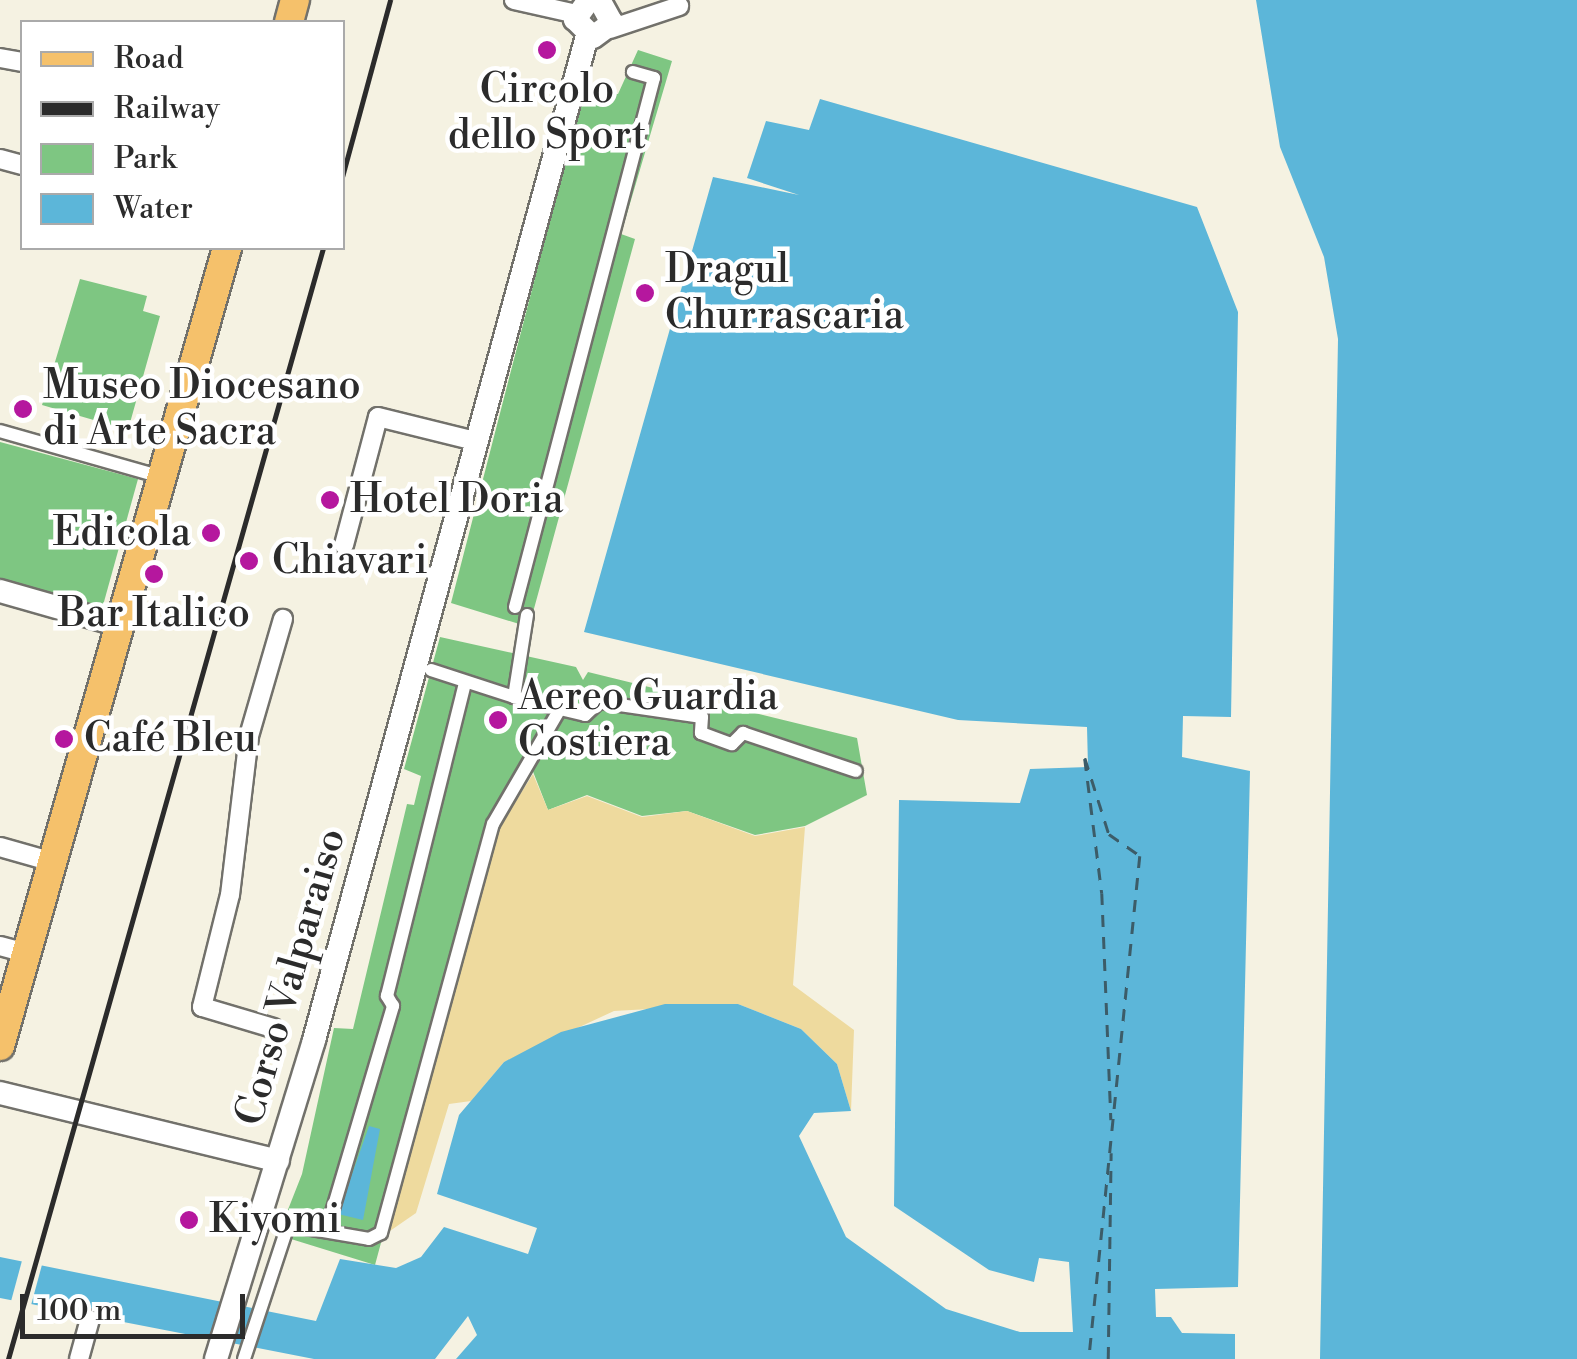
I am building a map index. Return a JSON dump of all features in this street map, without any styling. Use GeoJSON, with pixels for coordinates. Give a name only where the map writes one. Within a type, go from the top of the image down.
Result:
{"type":"FeatureCollection","features":[{"type":"Feature","properties":{"kind":"main road"},"geometry":{"type":"LineString","coordinates":[[0,1046],[226,250]]}},
{"type":"Feature","properties":{"kind":"street"},"geometry":{"type":"LineString","coordinates":[[514,0],[582,7],[587,36],[680,6],[654,0]]}},
{"type":"Feature","properties":{"kind":"street"},"geometry":{"type":"LineString","coordinates":[[599,0],[612,11],[610,29]]}},
{"type":"Feature","properties":{"kind":"street","name":"Corso Valparaiso"},"geometry":{"type":"LineString","coordinates":[[218,1352],[278,1160],[587,36]]}},
{"type":"Feature","properties":{"kind":"street"},"geometry":{"type":"LineString","coordinates":[[515,690],[523,615],[654,78],[632,72]]}},
{"type":"Feature","properties":{"kind":"street"},"geometry":{"type":"LineString","coordinates":[[344,545],[378,416],[475,441]]}},
{"type":"Feature","properties":{"kind":"street"},"geometry":{"type":"LineString","coordinates":[[0,431],[162,477]]}},
{"type":"Feature","properties":{"kind":"street"},"geometry":{"type":"LineString","coordinates":[[0,590],[119,625]]}},
{"type":"Feature","properties":{"kind":"street"},"geometry":{"type":"LineString","coordinates":[[273,1028],[202,1007],[230,895],[249,736],[283,619]]}},
{"type":"Feature","properties":{"kind":"street"},"geometry":{"type":"LineString","coordinates":[[431,670],[466,683],[515,690],[585,715],[599,702],[702,717],[701,733],[732,744],[744,733],[856,771]]}},
{"type":"Feature","properties":{"kind":"street"},"geometry":{"type":"LineString","coordinates":[[326,1229],[393,1006],[387,996],[466,683]]}},
{"type":"Feature","properties":{"kind":"street"},"geometry":{"type":"LineString","coordinates":[[244,1356],[281,1236],[298,1222],[369,1240],[381,1232],[493,824],[560,709]]}},
{"type":"Feature","properties":{"kind":"street"},"geometry":{"type":"LineString","coordinates":[[0,847],[53,862]]}},
{"type":"Feature","properties":{"kind":"street"},"geometry":{"type":"LineString","coordinates":[[0,946],[29,954]]}},
{"type":"Feature","properties":{"kind":"street"},"geometry":{"type":"LineString","coordinates":[[0,1092],[278,1160]]}},
{"type":"Feature","properties":{"kind":"street"},"geometry":{"type":"LineString","coordinates":[[79,1359],[90,1319]]}},
{"type":"Feature","properties":{"kind":"green space"},"geometry":{"type":"Polygon","coordinates":[[[638,50],[672,61],[621,234],[635,239],[529,627],[451,603],[583,92],[618,94],[638,50]]]}},
{"type":"Feature","properties":{"kind":"green space"},"geometry":{"type":"Polygon","coordinates":[[[80,279],[147,296],[143,311],[160,316],[128,430],[42,405],[80,279]]]}},
{"type":"Feature","properties":{"kind":"green space"},"geometry":{"type":"Polygon","coordinates":[[[0,442],[138,479],[102,609],[0,580],[0,442]]]}},
{"type":"Feature","properties":{"kind":"green space"},"geometry":{"type":"Polygon","coordinates":[[[440,637],[576,667],[583,680],[588,672],[857,738],[867,795],[805,826],[755,835],[687,811],[642,816],[587,795],[548,810],[532,769],[492,832],[375,1265],[278,1235],[302,1174],[334,1028],[353,1029],[407,804],[414,805],[421,776],[404,769],[440,637]]]}},
{"type":"Feature","properties":{"kind":"sand"},"geometry":{"type":"Polygon","coordinates":[[[533,774],[548,810],[587,796],[642,817],[687,811],[755,836],[805,827],[793,985],[854,1030],[851,1111],[837,1064],[801,1029],[738,1004],[614,1011],[504,1062],[471,1101],[449,1104],[416,1213],[387,1233],[495,834],[533,774]]]}},
{"type":"Feature","properties":{"kind":"water"},"geometry":{"type":"Polygon","coordinates":[[[1256,0],[1577,0],[1577,1359],[1320,1359],[1338,339],[1324,257],[1280,147],[1256,0]]]}},
{"type":"Feature","properties":{"kind":"water"},"geometry":{"type":"Polygon","coordinates":[[[820,99],[1197,207],[1238,312],[1231,717],[1183,716],[1182,757],[1250,771],[1238,1287],[1155,1289],[1156,1317],[1171,1317],[1182,1333],[1235,1334],[1235,1359],[456,1359],[477,1335],[468,1316],[435,1359],[314,1359],[0,1298],[0,1257],[316,1321],[340,1259],[396,1268],[421,1257],[444,1227],[528,1254],[537,1228],[437,1194],[459,1115],[504,1062],[561,1032],[665,1004],[738,1004],[801,1029],[837,1064],[851,1111],[814,1113],[799,1136],[846,1237],[946,1309],[1020,1332],[1073,1332],[1069,1262],[1039,1258],[1034,1282],[989,1270],[894,1206],[899,800],[1020,803],[1030,769],[1088,767],[1087,727],[958,720],[584,632],[713,177],[799,195],[747,178],[766,121],[809,130],[820,99]]]}},
{"type":"Feature","properties":{"kind":"water"},"geometry":{"type":"Polygon","coordinates":[[[369,1126],[380,1129],[363,1220],[338,1214],[369,1126]]]}},
{"type":"Feature","properties":{"kind":"pier"},"geometry":{"type":"Polygon","coordinates":[[[23,1257],[43,1261],[30,1309],[10,1305],[23,1257]]]}},
{"type":"Feature","properties":{"kind":"ferry route"},"geometry":{"type":"LineString","coordinates":[[1085,758],[1109,834],[1140,856],[1089,1359]]}},
{"type":"Feature","properties":{"kind":"ferry route"},"geometry":{"type":"LineString","coordinates":[[1085,759],[1102,893],[1111,1120]]}},
{"type":"Feature","properties":{"kind":"ferry route"},"geometry":{"type":"LineString","coordinates":[[1108,1359],[1111,1153]]}},
{"type":"Feature","properties":{"kind":"railway"},"geometry":{"type":"LineString","coordinates":[[345,166],[390,0]]}},
{"type":"Feature","properties":{"kind":"railway"},"geometry":{"type":"LineString","coordinates":[[8,1359],[322,250]]}},
{"type":"Feature","properties":{"kind":"place","name":"Circolo dello Sport"},"geometry":{"type":"Point","coordinates":[547,50]}},
{"type":"Feature","properties":{"kind":"place","name":"Dragul Churrascaria"},"geometry":{"type":"Point","coordinates":[645,293]}},
{"type":"Feature","properties":{"kind":"place","name":"Museo Diocesano di Arte Sacra"},"geometry":{"type":"Point","coordinates":[23,409]}},
{"type":"Feature","properties":{"kind":"place","name":"Hotel Doria"},"geometry":{"type":"Point","coordinates":[330,500]}},
{"type":"Feature","properties":{"kind":"place","name":"Edicola"},"geometry":{"type":"Point","coordinates":[211,533]}},
{"type":"Feature","properties":{"kind":"place","name":"Chiavari"},"geometry":{"type":"Point","coordinates":[249,561]}},
{"type":"Feature","properties":{"kind":"place","name":"Bar Italico"},"geometry":{"type":"Point","coordinates":[154,574]}},
{"type":"Feature","properties":{"kind":"place","name":"Aereo Guardia Costiera"},"geometry":{"type":"Point","coordinates":[498,720]}},
{"type":"Feature","properties":{"kind":"place","name":"Café Bleu"},"geometry":{"type":"Point","coordinates":[64,739]}},
{"type":"Feature","properties":{"kind":"place","name":"Kiyomi"},"geometry":{"type":"Point","coordinates":[189,1220]}}]}
